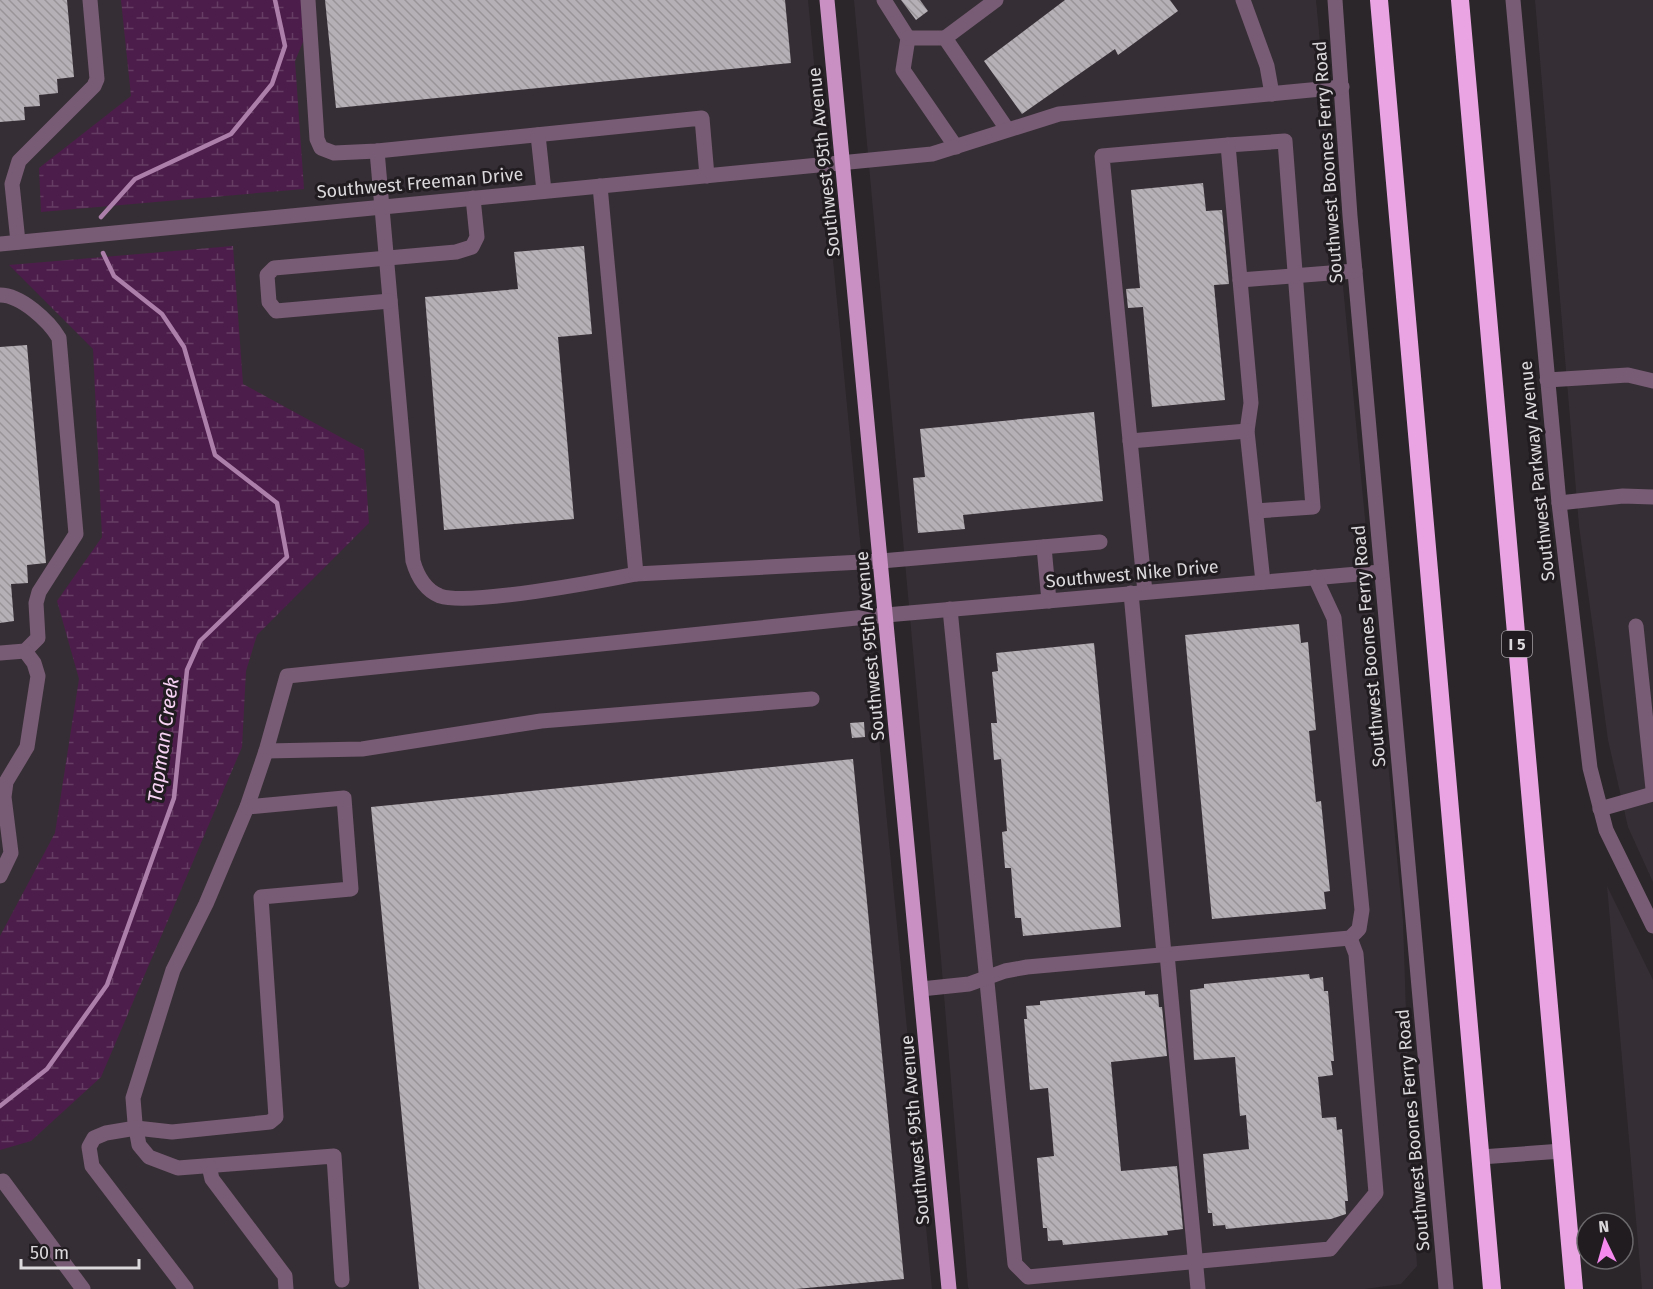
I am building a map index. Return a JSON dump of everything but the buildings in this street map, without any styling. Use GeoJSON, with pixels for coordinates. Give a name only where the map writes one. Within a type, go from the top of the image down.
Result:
{"type":"FeatureCollection","features":[{"type":"Feature","properties":{"kind":"highway"},"geometry":{"type":"LineString","coordinates":[[1379,0],[1492,1289]]}},
{"type":"Feature","properties":{"kind":"highway","name":"I 5"},"geometry":{"type":"LineString","coordinates":[[1460,0],[1574,1289]]}},
{"type":"Feature","properties":{"kind":"main road","name":"Southwest 95th Avenue"},"geometry":{"type":"LineString","coordinates":[[827,0],[845,163],[949,1289]]}},
{"type":"Feature","properties":{"kind":"street"},"geometry":{"type":"LineString","coordinates":[[18,242],[6,184],[19,161],[94,86],[96,79],[90,0]]}},
{"type":"Feature","properties":{"kind":"street"},"geometry":{"type":"LineString","coordinates":[[308,0],[312,35],[309,50],[317,139],[321,148],[334,153],[377,151],[702,118],[707,176]]}},
{"type":"Feature","properties":{"kind":"street"},"geometry":{"type":"LineString","coordinates":[[884,0],[908,38],[903,70],[956,147]]}},
{"type":"Feature","properties":{"kind":"street"},"geometry":{"type":"LineString","coordinates":[[908,38],[945,38],[996,0]]}},
{"type":"Feature","properties":{"kind":"street"},"geometry":{"type":"LineString","coordinates":[[1243,0],[1267,66],[1272,94]]}},
{"type":"Feature","properties":{"kind":"street","name":"Southwest Boones Ferry Road"},"geometry":{"type":"LineString","coordinates":[[1335,0],[1355,271],[1446,1289]]}},
{"type":"Feature","properties":{"kind":"street","name":"Southwest Parkway Avenue"},"geometry":{"type":"LineString","coordinates":[[1513,0],[1559,503],[1590,768],[1600,809],[1616,853],[1653,926]]}},
{"type":"Feature","properties":{"kind":"street"},"geometry":{"type":"LineString","coordinates":[[945,38],[1006,129]]}},
{"type":"Feature","properties":{"kind":"street","name":"Southwest Freeman Drive"},"geometry":{"type":"LineString","coordinates":[[0,244],[932,153],[1059,114],[1342,87]]}},
{"type":"Feature","properties":{"kind":"street"},"geometry":{"type":"LineString","coordinates":[[538,135],[544,192]]}},
{"type":"Feature","properties":{"kind":"street"},"geometry":{"type":"LineString","coordinates":[[1198,1289],[1165,954],[1138,593],[1130,441],[1101,156],[1285,141],[1313,507],[1256,511]]}},
{"type":"Feature","properties":{"kind":"street"},"geometry":{"type":"LineString","coordinates":[[1228,145],[1251,403],[1247,431],[1263,582]]}},
{"type":"Feature","properties":{"kind":"street"},"geometry":{"type":"LineString","coordinates":[[377,151],[413,561],[418,579],[440,596],[469,598],[596,582],[636,574],[882,561],[1100,542]]}},
{"type":"Feature","properties":{"kind":"street"},"geometry":{"type":"LineString","coordinates":[[600,186],[636,574]]}},
{"type":"Feature","properties":{"kind":"street"},"geometry":{"type":"LineString","coordinates":[[390,301],[276,311],[269,302],[267,275],[273,268],[456,252],[472,248],[477,237],[473,198]]}},
{"type":"Feature","properties":{"kind":"street"},"geometry":{"type":"LineString","coordinates":[[1239,280],[1355,271]]}},
{"type":"Feature","properties":{"kind":"street"},"geometry":{"type":"LineString","coordinates":[[0,295],[6,295],[24,304],[48,324],[59,338],[76,534],[39,592],[36,603],[38,638],[25,651],[0,654]]}},
{"type":"Feature","properties":{"kind":"street"},"geometry":{"type":"LineString","coordinates":[[1547,380],[1628,375],[1653,381]]}},
{"type":"Feature","properties":{"kind":"street"},"geometry":{"type":"LineString","coordinates":[[1130,441],[1247,431]]}},
{"type":"Feature","properties":{"kind":"street"},"geometry":{"type":"LineString","coordinates":[[1559,503],[1623,496],[1653,497]]}},
{"type":"Feature","properties":{"kind":"street"},"geometry":{"type":"LineString","coordinates":[[1044,548],[1049,601]]}},
{"type":"Feature","properties":{"kind":"street","name":"Southwest Nike Drive"},"geometry":{"type":"LineString","coordinates":[[266,751],[287,676],[886,615],[1381,572]]}},
{"type":"Feature","properties":{"kind":"street"},"geometry":{"type":"LineString","coordinates":[[921,989],[969,984],[1027,967],[1350,938],[1359,929],[1362,910],[1334,618],[1315,577]]}},
{"type":"Feature","properties":{"kind":"street"},"geometry":{"type":"LineString","coordinates":[[950,609],[1015,1264],[1028,1277],[1330,1249],[1376,1193],[1356,954],[1350,938]]}},
{"type":"Feature","properties":{"kind":"street"},"geometry":{"type":"LineString","coordinates":[[1636,626],[1653,789]]}},
{"type":"Feature","properties":{"kind":"street"},"geometry":{"type":"LineString","coordinates":[[0,876],[11,853],[4,797],[6,782],[27,747],[38,676],[34,663],[25,651]]}},
{"type":"Feature","properties":{"kind":"street"},"geometry":{"type":"LineString","coordinates":[[342,1280],[334,1156],[178,1168],[149,1157],[139,1145],[136,1128],[133,1098],[173,970],[207,900],[247,807],[266,751],[362,749],[541,721],[812,699]]}},
{"type":"Feature","properties":{"kind":"street"},"geometry":{"type":"LineString","coordinates":[[1600,809],[1653,794]]}},
{"type":"Feature","properties":{"kind":"street"},"geometry":{"type":"LineString","coordinates":[[186,1289],[92,1166],[88,1147],[94,1138],[106,1132],[136,1128],[172,1132],[270,1122],[276,1117],[261,897],[351,889],[344,798],[247,807]]}},
{"type":"Feature","properties":{"kind":"street"},"geometry":{"type":"LineString","coordinates":[[1481,1157],[1562,1150]]}},
{"type":"Feature","properties":{"kind":"street"},"geometry":{"type":"LineString","coordinates":[[209,1166],[212,1179],[285,1276],[286,1289]]}},
{"type":"Feature","properties":{"kind":"street"},"geometry":{"type":"LineString","coordinates":[[3,1181],[83,1289]]}},
{"type":"Feature","properties":{"kind":"shaded area"},"geometry":{"type":"Polygon","coordinates":[[[0,0],[808,0],[932,1289],[0,1289],[0,0]]]}},
{"type":"Feature","properties":{"kind":"shaded area"},"geometry":{"type":"Polygon","coordinates":[[[854,0],[1316,0],[1403,921],[1411,1165],[1417,1266],[1401,1284],[1365,1289],[969,1289],[968,1287],[941,959],[854,0]]]}},
{"type":"Feature","properties":{"kind":"shaded area"},"geometry":{"type":"Polygon","coordinates":[[[1535,0],[1653,0],[1653,882],[1628,827],[1608,740],[1579,526],[1535,0]]]}},
{"type":"Feature","properties":{"kind":"shaded area"},"geometry":{"type":"Polygon","coordinates":[[[1607,886],[1653,980],[1653,1289],[1642,1289],[1607,886]]]}},
{"type":"Feature","properties":{"kind":"green space"},"geometry":{"type":"Polygon","coordinates":[[[121,0],[301,0],[303,42],[295,61],[304,189],[41,212],[39,168],[131,96],[121,0]]]}},
{"type":"Feature","properties":{"kind":"green space"},"geometry":{"type":"Polygon","coordinates":[[[233,246],[243,384],[364,450],[369,523],[257,635],[246,671],[242,747],[101,1077],[31,1141],[0,1150],[0,936],[55,833],[79,679],[57,601],[102,537],[93,349],[9,265],[233,246]]]}},
{"type":"Feature","properties":{"kind":"waterway","name":"Tapman Creek"},"geometry":{"type":"LineString","coordinates":[[101,217],[135,179],[231,134],[272,84],[285,46],[275,0]]}},
{"type":"Feature","properties":{"kind":"waterway","name":"Tapman Creek"},"geometry":{"type":"LineString","coordinates":[[0,1106],[47,1069],[107,985],[174,798],[187,670],[200,641],[287,557],[277,503],[215,455],[184,347],[162,314],[114,276],[103,253]]}}]}
